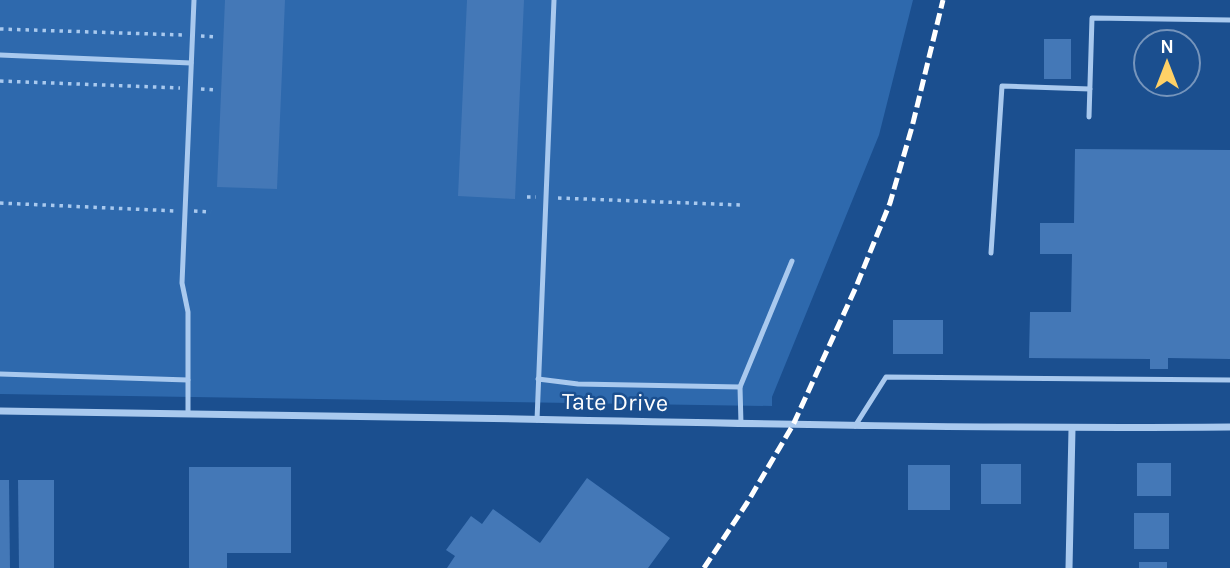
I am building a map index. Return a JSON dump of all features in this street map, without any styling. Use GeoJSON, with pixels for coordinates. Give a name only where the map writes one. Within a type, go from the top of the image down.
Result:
{"type":"FeatureCollection","features":[{"type":"Feature","properties":{"kind":"street","name":"Tate Drive"},"geometry":{"type":"LineString","coordinates":[[0,411],[1072,429],[1230,427]]}},
{"type":"Feature","properties":{"kind":"street"},"geometry":{"type":"LineString","coordinates":[[1069,568],[1072,429]]}},
{"type":"Feature","properties":{"kind":"lane"},"geometry":{"type":"LineString","coordinates":[[188,413],[188,312],[182,283],[194,0]]}},
{"type":"Feature","properties":{"kind":"lane"},"geometry":{"type":"LineString","coordinates":[[537,420],[554,0]]}},
{"type":"Feature","properties":{"kind":"lane"},"geometry":{"type":"LineString","coordinates":[[1088,117],[1092,18],[1230,20]]}},
{"type":"Feature","properties":{"kind":"lane"},"geometry":{"type":"LineString","coordinates":[[0,55],[191,63]]}},
{"type":"Feature","properties":{"kind":"lane"},"geometry":{"type":"LineString","coordinates":[[991,253],[1002,86],[1090,89]]}},
{"type":"Feature","properties":{"kind":"lane"},"geometry":{"type":"LineString","coordinates":[[741,424],[740,387],[792,261]]}},
{"type":"Feature","properties":{"kind":"lane"},"geometry":{"type":"LineString","coordinates":[[0,374],[188,380]]}},
{"type":"Feature","properties":{"kind":"lane"},"geometry":{"type":"LineString","coordinates":[[855,426],[887,377],[1230,380]]}},
{"type":"Feature","properties":{"kind":"lane"},"geometry":{"type":"LineString","coordinates":[[538,379],[578,384],[740,387]]}},
{"type":"Feature","properties":{"kind":"path"},"geometry":{"type":"LineString","coordinates":[[0,29],[218,37]]}},
{"type":"Feature","properties":{"kind":"path"},"geometry":{"type":"LineString","coordinates":[[0,81],[216,90]]}},
{"type":"Feature","properties":{"kind":"path"},"geometry":{"type":"LineString","coordinates":[[527,197],[741,205]]}},
{"type":"Feature","properties":{"kind":"path"},"geometry":{"type":"LineString","coordinates":[[0,203],[211,212]]}},
{"type":"Feature","properties":{"kind":"shaded area"},"geometry":{"type":"Polygon","coordinates":[[[0,0],[913,0],[879,135],[772,397],[772,406],[0,394],[0,0]]]}},
{"type":"Feature","properties":{"kind":"building"},"geometry":{"type":"Polygon","coordinates":[[[225,0],[285,0],[277,189],[217,187],[225,0]]]}},
{"type":"Feature","properties":{"kind":"building"},"geometry":{"type":"Polygon","coordinates":[[[467,0],[524,0],[515,199],[458,196],[467,0]]]}},
{"type":"Feature","properties":{"kind":"building"},"geometry":{"type":"Polygon","coordinates":[[[1044,39],[1071,39],[1071,79],[1044,79],[1044,39]]]}},
{"type":"Feature","properties":{"kind":"building"},"geometry":{"type":"Polygon","coordinates":[[[1075,149],[1230,150],[1230,359],[1168,358],[1168,369],[1150,369],[1150,359],[1029,358],[1030,312],[1071,312],[1072,254],[1040,254],[1040,223],[1074,223],[1075,149]]]}},
{"type":"Feature","properties":{"kind":"building"},"geometry":{"type":"Polygon","coordinates":[[[893,320],[943,320],[943,354],[893,354],[893,320]]]}},
{"type":"Feature","properties":{"kind":"building"},"geometry":{"type":"Polygon","coordinates":[[[1137,463],[1171,463],[1171,496],[1137,496],[1137,463]]]}},
{"type":"Feature","properties":{"kind":"building"},"geometry":{"type":"Polygon","coordinates":[[[981,464],[1021,464],[1021,504],[981,504],[981,464]]]}},
{"type":"Feature","properties":{"kind":"building"},"geometry":{"type":"Polygon","coordinates":[[[908,465],[950,465],[950,510],[908,510],[908,465]]]}},
{"type":"Feature","properties":{"kind":"building"},"geometry":{"type":"Polygon","coordinates":[[[189,467],[291,467],[291,553],[227,553],[227,568],[189,568],[189,467]]]}},
{"type":"Feature","properties":{"kind":"building"},"geometry":{"type":"Polygon","coordinates":[[[587,478],[670,538],[648,568],[447,568],[455,556],[446,550],[471,516],[482,524],[493,509],[540,543],[587,478]]]}},
{"type":"Feature","properties":{"kind":"building"},"geometry":{"type":"Polygon","coordinates":[[[0,480],[9,480],[10,568],[0,568],[0,480]]]}},
{"type":"Feature","properties":{"kind":"building"},"geometry":{"type":"Polygon","coordinates":[[[18,480],[54,480],[54,568],[19,568],[18,480]]]}},
{"type":"Feature","properties":{"kind":"building"},"geometry":{"type":"Polygon","coordinates":[[[1134,513],[1169,513],[1169,549],[1134,549],[1134,513]]]}},
{"type":"Feature","properties":{"kind":"building"},"geometry":{"type":"Polygon","coordinates":[[[1139,562],[1167,562],[1167,568],[1139,568],[1139,562]]]}},
{"type":"Feature","properties":{"kind":"railway"},"geometry":{"type":"LineString","coordinates":[[704,568],[747,503],[793,425],[856,287],[890,203],[943,0]]}}]}
